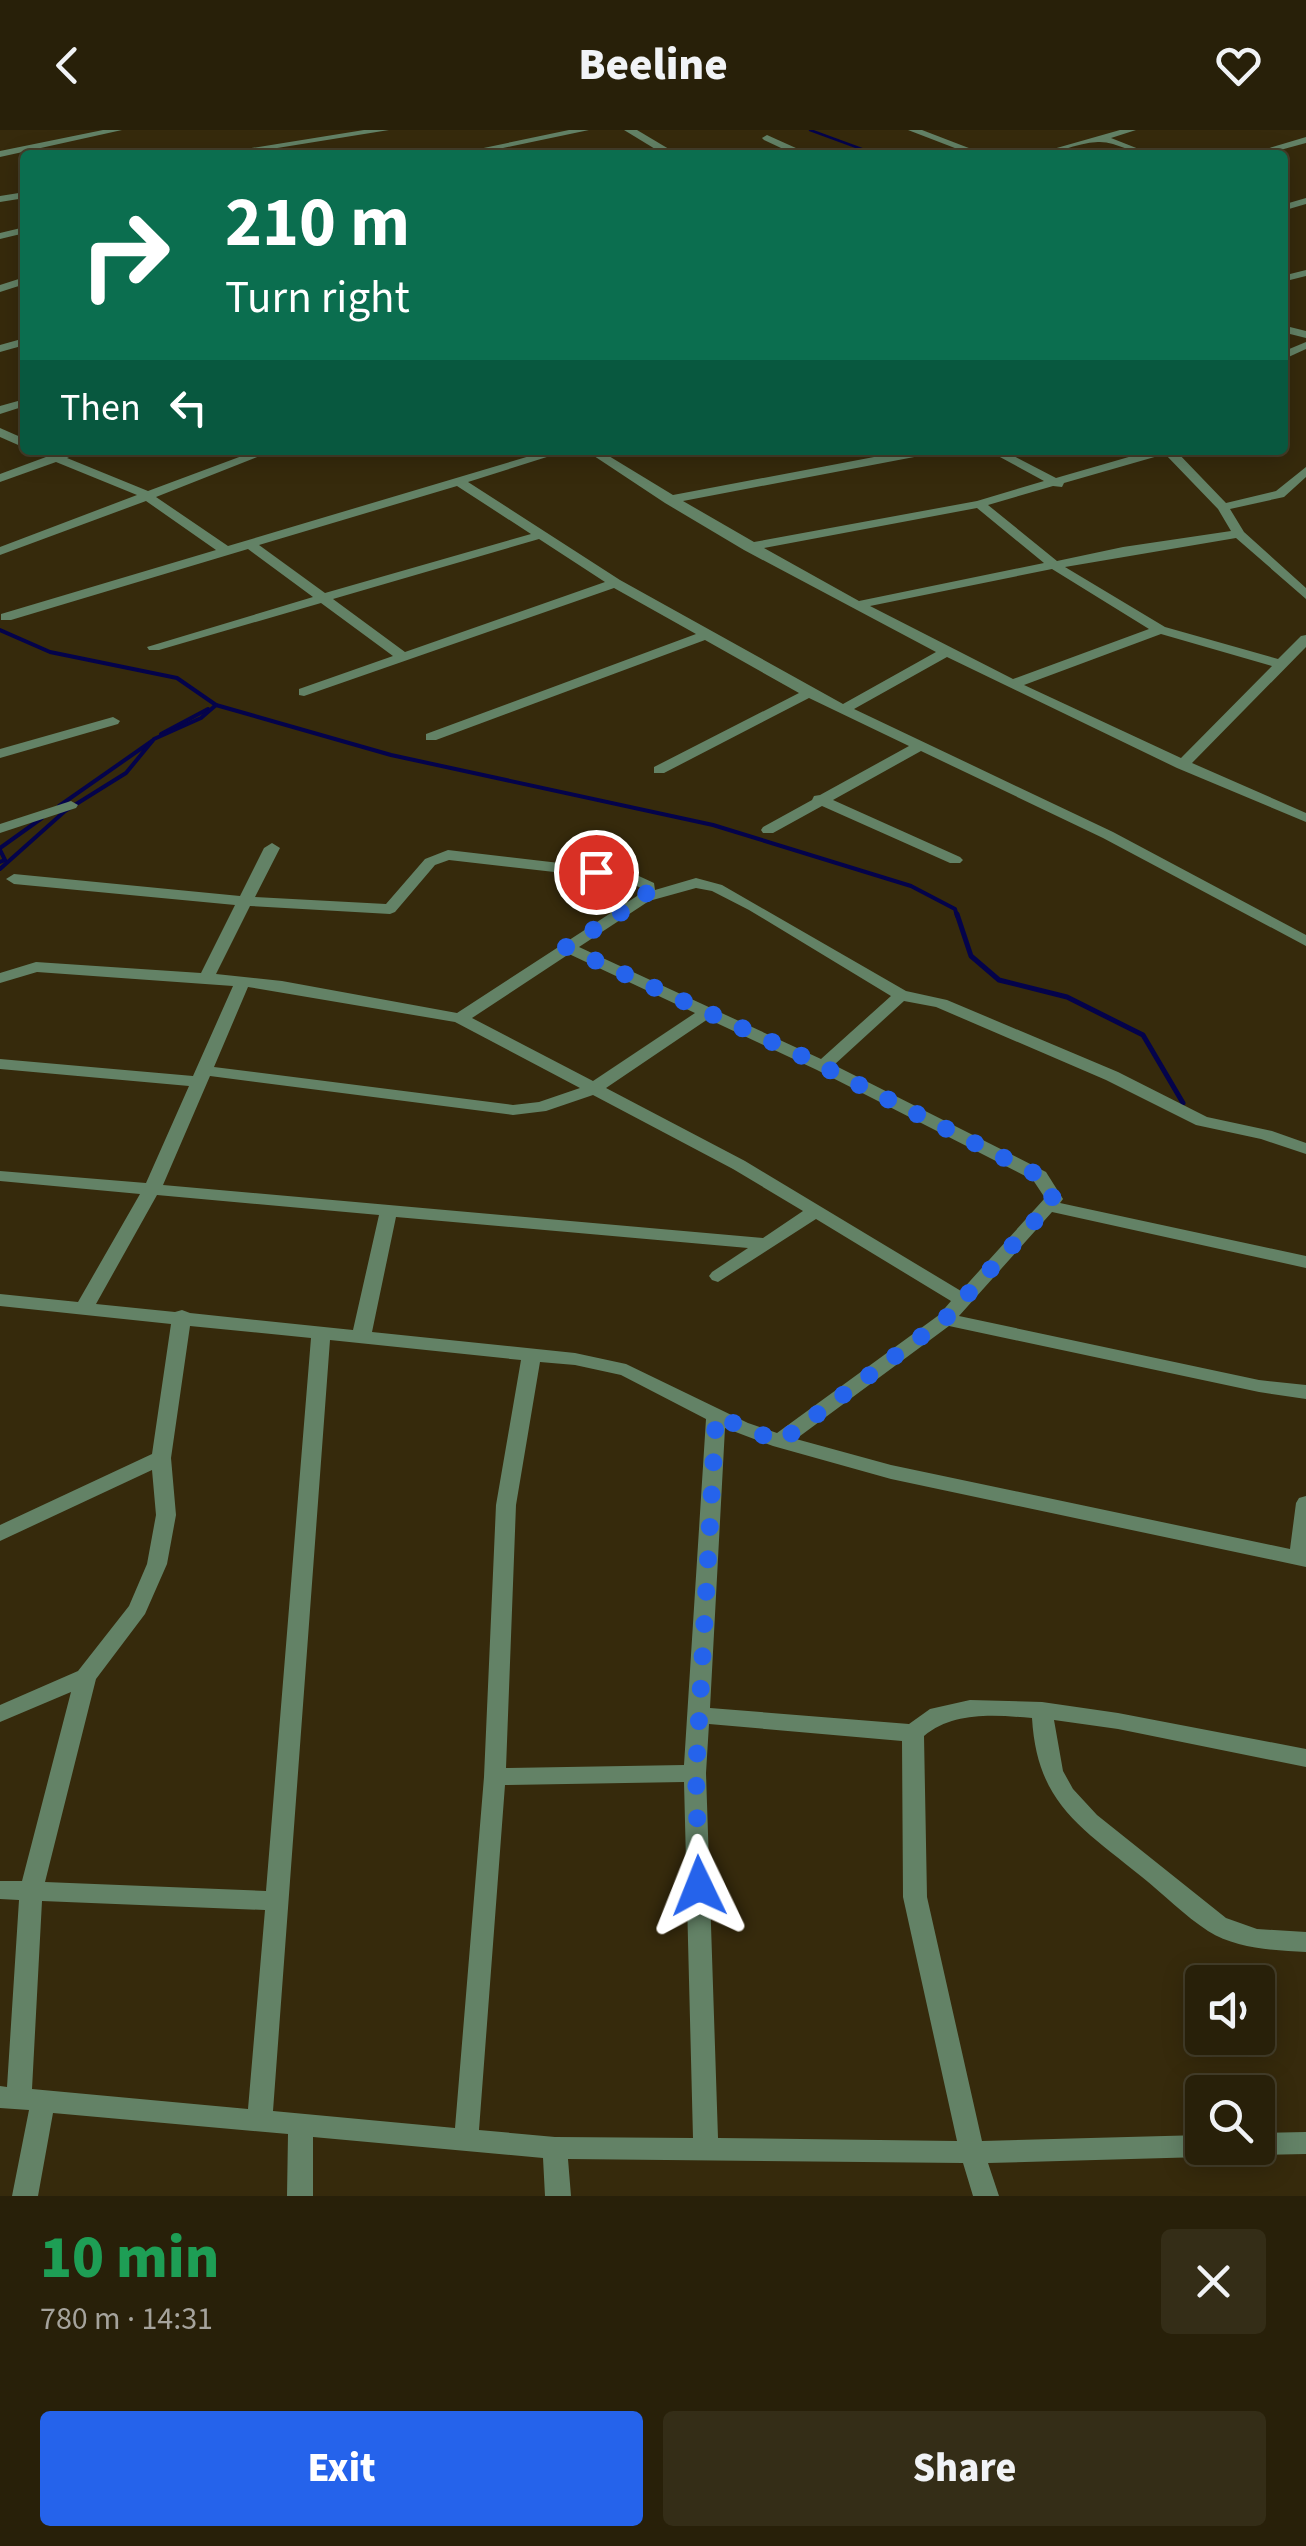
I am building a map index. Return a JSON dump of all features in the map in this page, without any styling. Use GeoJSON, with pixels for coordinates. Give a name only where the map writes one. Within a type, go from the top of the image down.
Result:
{"type":"FeatureCollection","features":[{"type":"Feature","properties":{"kind":"street"},"geometry":{"type":"LineString","coordinates":[[0,154],[116,130]]}},
{"type":"Feature","properties":{"kind":"street"},"geometry":{"type":"LineString","coordinates":[[279,130],[288,138],[287,150]]}},
{"type":"Feature","properties":{"kind":"street"},"geometry":{"type":"LineString","coordinates":[[242,150],[271,145],[287,150],[384,130]]}},
{"type":"Feature","properties":{"kind":"street"},"geometry":{"type":"LineString","coordinates":[[481,150],[584,130]]}},
{"type":"Feature","properties":{"kind":"street"},"geometry":{"type":"LineString","coordinates":[[629,130],[664,150]]}},
{"type":"Feature","properties":{"kind":"street"},"geometry":{"type":"LineString","coordinates":[[913,130],[968,150]]}},
{"type":"Feature","properties":{"kind":"street"},"geometry":{"type":"LineString","coordinates":[[1056,150],[1131,130]]}},
{"type":"Feature","properties":{"kind":"street"},"geometry":{"type":"LineString","coordinates":[[767,138],[793,150]]}},
{"type":"Feature","properties":{"kind":"street"},"geometry":{"type":"LineString","coordinates":[[1100,138],[1135,150]]}},
{"type":"Feature","properties":{"kind":"street"},"geometry":{"type":"LineString","coordinates":[[1269,150],[1306,140]]}},
{"type":"Feature","properties":{"kind":"street"},"geometry":{"type":"LineString","coordinates":[[323,142],[336,148]]}},
{"type":"Feature","properties":{"kind":"street"},"geometry":{"type":"LineString","coordinates":[[50,455],[146,496],[226,551]]}},
{"type":"Feature","properties":{"kind":"street"},"geometry":{"type":"LineString","coordinates":[[0,478],[64,455]]}},
{"type":"Feature","properties":{"kind":"street"},"geometry":{"type":"LineString","coordinates":[[0,552],[257,455]]}},
{"type":"Feature","properties":{"kind":"street"},"geometry":{"type":"LineString","coordinates":[[3,618],[546,455]]}},
{"type":"Feature","properties":{"kind":"street"},"geometry":{"type":"LineString","coordinates":[[598,455],[749,547],[946,651],[1182,765],[1306,818]]}},
{"type":"Feature","properties":{"kind":"street"},"geometry":{"type":"LineString","coordinates":[[670,500],[904,455]]}},
{"type":"Feature","properties":{"kind":"street"},"geometry":{"type":"LineString","coordinates":[[1003,455],[1058,484]]}},
{"type":"Feature","properties":{"kind":"street"},"geometry":{"type":"LineString","coordinates":[[749,547],[979,504],[1151,455]]}},
{"type":"Feature","properties":{"kind":"street"},"geometry":{"type":"LineString","coordinates":[[1172,455],[1222,507],[1239,534],[1306,595]]}},
{"type":"Feature","properties":{"kind":"street"},"geometry":{"type":"LineString","coordinates":[[1222,507],[1280,494],[1306,472]]}},
{"type":"Feature","properties":{"kind":"street"},"geometry":{"type":"LineString","coordinates":[[458,482],[615,583],[809,693],[1108,835],[1306,941]]}},
{"type":"Feature","properties":{"kind":"street"},"geometry":{"type":"LineString","coordinates":[[979,504],[1057,567],[1160,630],[1279,664]]}},
{"type":"Feature","properties":{"kind":"street"},"geometry":{"type":"LineString","coordinates":[[857,605],[1124,551],[1239,534]]}},
{"type":"Feature","properties":{"kind":"street"},"geometry":{"type":"LineString","coordinates":[[154,648],[540,535]]}},
{"type":"Feature","properties":{"kind":"street"},"geometry":{"type":"LineString","coordinates":[[251,544],[402,658]]}},
{"type":"Feature","properties":{"kind":"street"},"geometry":{"type":"LineString","coordinates":[[304,692],[615,583]]}},
{"type":"Feature","properties":{"kind":"street"},"geometry":{"type":"LineString","coordinates":[[1015,683],[1160,630]]}},
{"type":"Feature","properties":{"kind":"street"},"geometry":{"type":"LineString","coordinates":[[431,737],[706,635]]}},
{"type":"Feature","properties":{"kind":"street"},"geometry":{"type":"LineString","coordinates":[[1182,765],[1306,639]]}},
{"type":"Feature","properties":{"kind":"street"},"geometry":{"type":"LineString","coordinates":[[843,710],[946,651]]}},
{"type":"Feature","properties":{"kind":"street"},"geometry":{"type":"LineString","coordinates":[[659,770],[809,693]]}},
{"type":"Feature","properties":{"kind":"street"},"geometry":{"type":"LineString","coordinates":[[0,754],[113,721]]}},
{"type":"Feature","properties":{"kind":"street"},"geometry":{"type":"LineString","coordinates":[[768,830],[819,798],[918,747]]}},
{"type":"Feature","properties":{"kind":"street"},"geometry":{"type":"LineString","coordinates":[[819,798],[956,860]]}},
{"type":"Feature","properties":{"kind":"street"},"geometry":{"type":"LineString","coordinates":[[0,828],[72,804]]}},
{"type":"Feature","properties":{"kind":"street"},"geometry":{"type":"LineString","coordinates":[[206,978],[272,848]]}},
{"type":"Feature","properties":{"kind":"street"},"geometry":{"type":"LineString","coordinates":[[14,878],[242,901],[390,908],[430,862],[448,854],[628,876],[650,886],[644,898]]}},
{"type":"Feature","properties":{"kind":"street"},"geometry":{"type":"LineString","coordinates":[[460,1018],[644,898],[685,884],[717,888],[901,996],[941,1003],[1112,1076],[1202,1121],[1266,1135],[1306,1150]]}},
{"type":"Feature","properties":{"kind":"street"},"geometry":{"type":"LineString","coordinates":[[566,947],[823,1066],[1040,1176],[1054,1200],[946,1318],[780,1442]]}},
{"type":"Feature","properties":{"kind":"street"},"geometry":{"type":"LineString","coordinates":[[4,974],[36,967],[206,978],[460,1018],[817,1210],[961,1300]]}},
{"type":"Feature","properties":{"kind":"street"},"geometry":{"type":"LineString","coordinates":[[84,1308],[153,1186],[243,982]]}},
{"type":"Feature","properties":{"kind":"street"},"geometry":{"type":"LineString","coordinates":[[823,1066],[901,996]]}},
{"type":"Feature","properties":{"kind":"street"},"geometry":{"type":"LineString","coordinates":[[0,1064],[204,1077],[513,1110],[564,1104],[708,1011]]}},
{"type":"Feature","properties":{"kind":"street"},"geometry":{"type":"LineString","coordinates":[[0,1176],[153,1186],[761,1243]]}},
{"type":"Feature","properties":{"kind":"street"},"geometry":{"type":"LineString","coordinates":[[1048,1206],[1306,1262]]}},
{"type":"Feature","properties":{"kind":"street"},"geometry":{"type":"LineString","coordinates":[[362,1338],[388,1209]]}},
{"type":"Feature","properties":{"kind":"street"},"geometry":{"type":"LineString","coordinates":[[718,1276],[761,1243],[817,1210]]}},
{"type":"Feature","properties":{"kind":"street"},"geometry":{"type":"LineString","coordinates":[[0,1300],[532,1354],[626,1370],[716,1416],[780,1442],[891,1472],[1302,1560],[1306,1503]]}},
{"type":"Feature","properties":{"kind":"street"},"geometry":{"type":"LineString","coordinates":[[25,2196],[21,2099],[31,1892],[86,1676],[138,1610],[157,1564],[166,1515],[161,1458],[182,1316]]}},
{"type":"Feature","properties":{"kind":"street"},"geometry":{"type":"LineString","coordinates":[[946,1318],[1259,1386],[1306,1392]]}},
{"type":"Feature","properties":{"kind":"street"},"geometry":{"type":"LineString","coordinates":[[260,2120],[322,1334]]}},
{"type":"Feature","properties":{"kind":"street"},"geometry":{"type":"LineString","coordinates":[[466,2140],[496,1777],[506,1505],[532,1354]]}},
{"type":"Feature","properties":{"kind":"street"},"geometry":{"type":"LineString","coordinates":[[706,2148],[696,1773],[716,1416]]}},
{"type":"Feature","properties":{"kind":"street"},"geometry":{"type":"LineString","coordinates":[[0,1534],[161,1458]]}},
{"type":"Feature","properties":{"kind":"street"},"geometry":{"type":"LineString","coordinates":[[0,1714],[86,1676]]}},
{"type":"Feature","properties":{"kind":"street"},"geometry":{"type":"LineString","coordinates":[[698,1715],[913,1734],[935,1716],[966,1708],[1042,1710],[1306,1758]]}},
{"type":"Feature","properties":{"kind":"street"},"geometry":{"type":"LineString","coordinates":[[1042,1710],[1045,1760],[1072,1806],[1089,1821],[1218,1925],[1257,1939],[1306,1942]]}},
{"type":"Feature","properties":{"kind":"street"},"geometry":{"type":"LineString","coordinates":[[913,1734],[915,1896],[972,2152],[986,2196]]}},
{"type":"Feature","properties":{"kind":"street"},"geometry":{"type":"LineString","coordinates":[[496,1777],[696,1773]]}},
{"type":"Feature","properties":{"kind":"street"},"geometry":{"type":"LineString","coordinates":[[0,1890],[277,1902]]}},
{"type":"Feature","properties":{"kind":"street"},"geometry":{"type":"LineString","coordinates":[[21,2099],[555,2148],[972,2152],[1185,2146]]}},
{"type":"Feature","properties":{"kind":"street"},"geometry":{"type":"LineString","coordinates":[[300,2196],[301,2123]]}},
{"type":"Feature","properties":{"kind":"street"},"geometry":{"type":"LineString","coordinates":[[1275,2144],[1306,2143]]}},
{"type":"Feature","properties":{"kind":"street"},"geometry":{"type":"LineString","coordinates":[[555,2148],[558,2196]]}},
{"type":"Feature","properties":{"kind":"waterway"},"geometry":{"type":"LineString","coordinates":[[810,130],[864,150]]}},
{"type":"Feature","properties":{"kind":"waterway"},"geometry":{"type":"LineString","coordinates":[[0,630],[50,652],[177,678],[216,705]]}},
{"type":"Feature","properties":{"kind":"waterway"},"geometry":{"type":"LineString","coordinates":[[0,869],[65,811],[126,773],[154,739],[201,718],[216,705]]}},
{"type":"Feature","properties":{"kind":"waterway"},"geometry":{"type":"LineString","coordinates":[[216,705],[391,755],[713,825],[911,886],[955,909],[957,916]]}},
{"type":"Feature","properties":{"kind":"waterway"},"geometry":{"type":"LineString","coordinates":[[161,734],[208,709]]}},
{"type":"Feature","properties":{"kind":"waterway"},"geometry":{"type":"LineString","coordinates":[[59,806],[152,741]]}},
{"type":"Feature","properties":{"kind":"waterway"},"geometry":{"type":"LineString","coordinates":[[0,848],[42,818]]}},
{"type":"Feature","properties":{"kind":"waterway"},"geometry":{"type":"LineString","coordinates":[[0,850],[5,860],[0,862]]}},
{"type":"Feature","properties":{"kind":"waterway"},"geometry":{"type":"LineString","coordinates":[[957,914],[971,956],[999,980],[1067,997],[1143,1035],[1183,1103]]}},
{"type":"Feature","properties":{"kind":"route"},"geometry":{"type":"LineString","coordinates":[[596,872],[628,876],[650,886],[644,898],[566,947],[794,1052],[1040,1176],[1051,1187],[1054,1200],[946,1318],[780,1442],[716,1416],[698,1715],[699,1886]]}}]}
